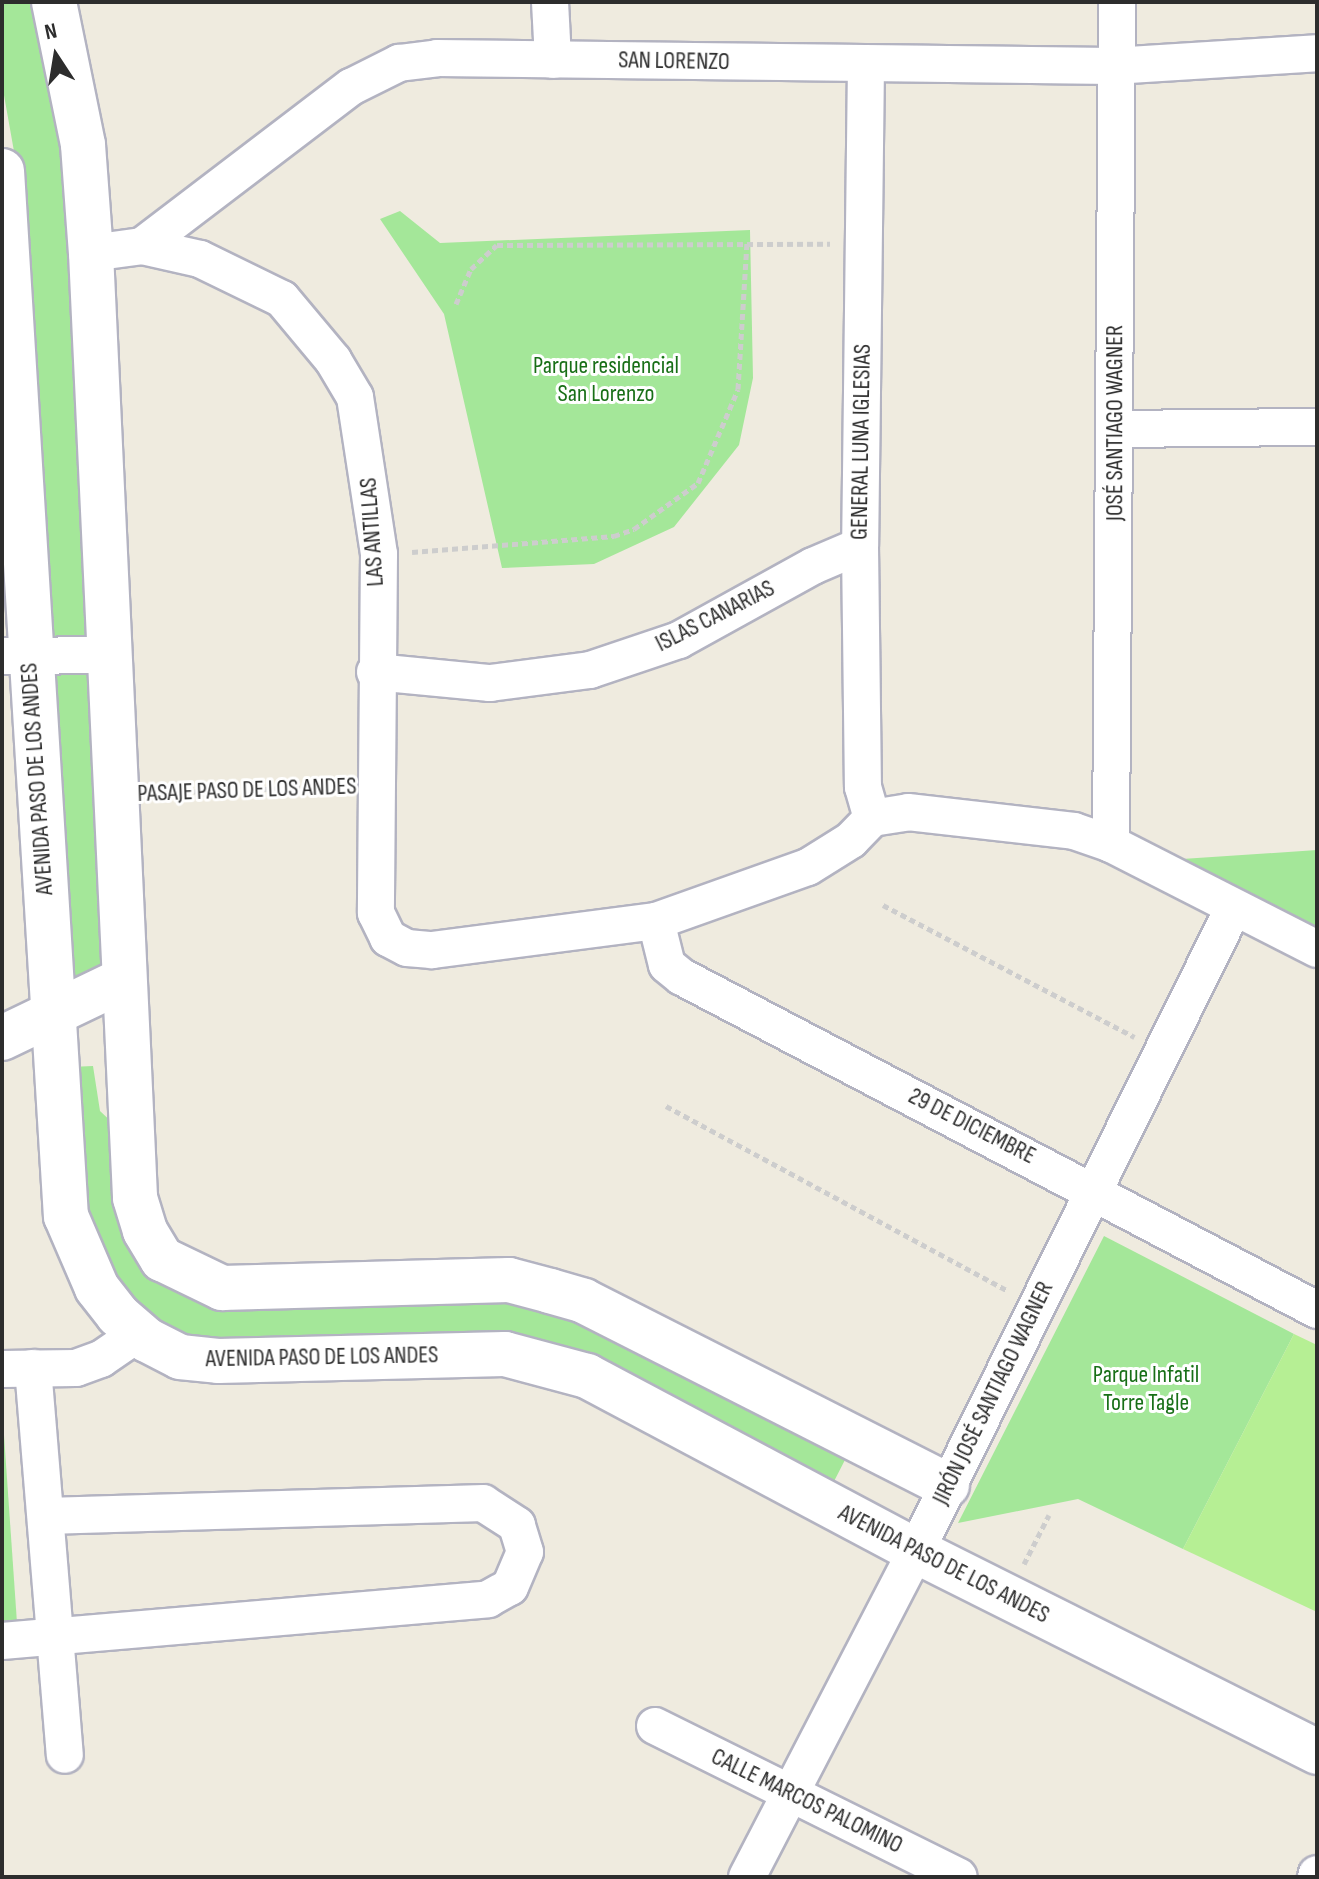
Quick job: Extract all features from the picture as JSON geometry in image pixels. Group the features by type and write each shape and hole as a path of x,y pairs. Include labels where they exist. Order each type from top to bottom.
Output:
{"street":[{"path":"54,2 83,145 91,253 121,981 135,1198 145,1231 162,1259 188,1276 222,1288 509,1280 584,1301 947,1485"},
{"path":"550,2 553,60"},
{"name":"JOSÉ SANTIAGO WAGNER","path":"1111,844 1116,429 1113,66 1117,2"},
{"name":"SAN LORENZO","path":"91,253 142,246 373,73 437,58 1113,66 1317,53"},
{"name":"GENERAL LUNA IGLESIAS","path":"866,64 860,546 863,787 872,818"},
{"name":"AVENIDA PASO DE LOS ANDES","path":"2,171 16,656 52,1013 66,1216 97,1288 139,1333 180,1357 218,1361 505,1354 541,1360 587,1376 916,1551 1317,1752"},
{"name":"LAS ANTILLAS","path":"142,246 200,259 249,279 282,299 306,325 355,397 379,554 375,672 381,785 376,913 388,938 407,948 432,950 656,921"},
{"path":"1116,429 1317,427"},
{"name":"ISLAS CANARIAS","path":"375,672 490,683 590,670 679,640 813,566 860,546"},
{"path":"16,656 108,655"},
{"path":"656,921 808,867 851,840 872,818 908,812 1074,831 1111,844 1317,949"},
{"name":"JIRÓN JOSÉ SANTIAGO WAGNER","path":"747,1877 916,1551 1092,1189 1234,907"},
{"name":"29 DE DICIEMBRE","path":"656,921 667,965 682,977 1092,1189 1317,1310"},
{"path":"2,1038 121,981"},
{"path":"65,1755 47,1516 17,1369 76,1368 101,1359 139,1333"},
{"path":"2,1641 55,1634 488,1599 510,1587 525,1552 517,1525 497,1507 483,1503 47,1516"},
{"name":"CALLE MARCOS PALOMINO","path":"655,1726 959,1877"}],"path":[{"path":"379,554 521,548 614,536 634,529 698,483 738,389 747,243"},
{"path":"456,304 471,269 497,245 864,244"},
{"name":"PASAJE PASO DE LOS ANDES","path":"114,794 381,785"},
{"path":"883,905 1162,1051"},
{"path":"666,1106 1036,1305"},
{"path":"1008,1597 1049,1515"}],"green space":[{"path":"2,2 43,2 70,143 91,629 77,645 43,642 15,157 2,84"},
{"name":"Parque residencial San Lorenzo","path":"400,211 440,243 750,230 753,378 739,445 674,527 594,564 502,568 444,314 380,219"},
{"path":"59,673 93,675 110,966 73,986 52,684"},
{"path":"1317,850 1317,934 1182,859"},
{"path":"93,1066 100,1111 117,1127 159,1271 482,1295 553,1309 847,1456 828,1493 592,1367 215,1346 185,1338 132,1305 80,1212 70,1067"},
{"name":"Parque Infatil Torre Tagle","path":"1104,1236 1294,1334 1183,1549 1078,1499 958,1523"},
{"path":"1294,1334 1317,1345 1317,1612 1183,1549"},
{"path":"2,1406 17,1623 2,1624"}]}
